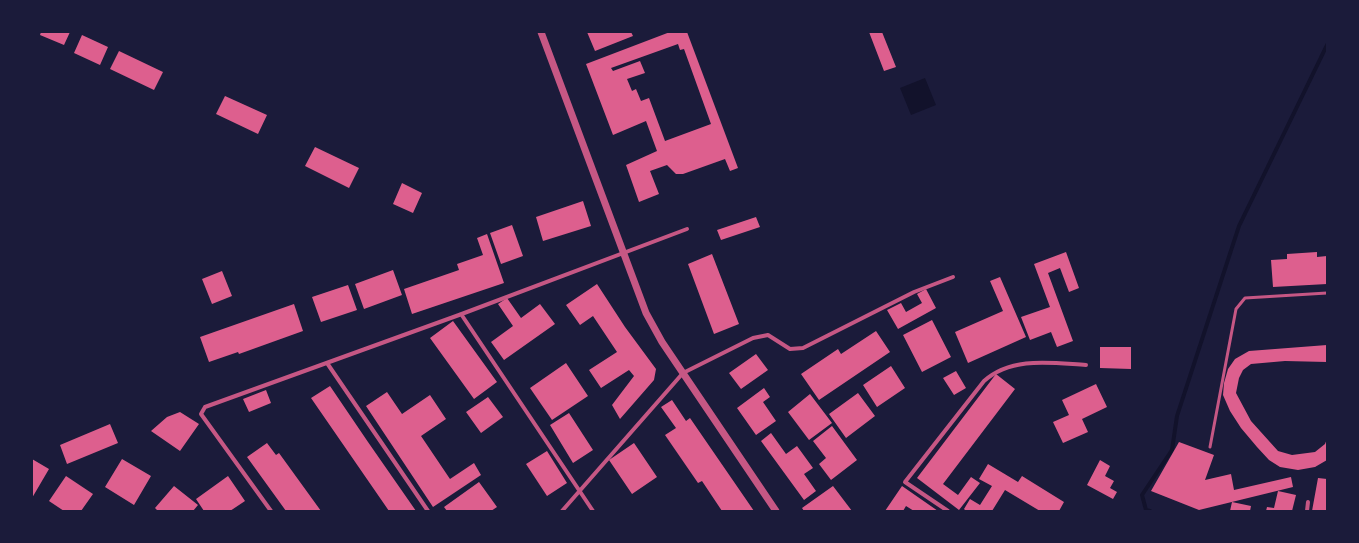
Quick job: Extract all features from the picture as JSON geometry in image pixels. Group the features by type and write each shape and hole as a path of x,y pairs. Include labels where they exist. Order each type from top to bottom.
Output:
{"street":[{"path":"541,32 646,312 662,342 776,511"},
{"path":"271,511 201,414 205,407 461,314 687,229"},
{"path":"562,511 683,372 752,338 768,335 790,349 803,348 914,292 953,277"},
{"path":"461,314 593,511"},
{"path":"948,511 905,482 984,381 994,373 1018,364 1032,362 1086,364"},
{"path":"327,363 428,511"},
{"path":"1307,511 1308,502"}],"lane":[{"path":"1210,447 1236,309 1245,298 1327,293"}],"shaded area":[{"path":"925,78 936,105 911,115 900,88"}],"building":[{"path":"41,32 70,32 64,45 40,35"},
{"path":"587,32 631,32 633,36 595,51"},
{"path":"670,32 687,32 738,168 730,171 725,159 683,174 676,174 667,165 650,171 659,194 639,202 626,165 657,151 646,121 613,135 586,64","holes":["678,44 680,50 684,49 711,124 665,141 649,98 641,101 636,89 632,91 627,79 645,73 640,61 613,71 611,68"]},
{"path":"869,32 882,32 896,67 884,71"},
{"path":"82,35 108,47 100,65 74,53"},
{"path":"119,51 163,72 154,90 110,69"},
{"path":"225,96 267,115 258,134 216,114"},
{"path":"315,147 359,168 349,188 305,166"},
{"path":"402,183 422,193 413,213 393,204"},
{"path":"583,201 591,226 543,241 536,217"},
{"path":"756,217 760,227 721,240 717,230"},
{"path":"512,225 523,256 501,264 490,233"},
{"path":"487,234 504,283 412,314 404,289 459,270 457,264 483,255 477,238"},
{"path":"1066,252 1079,288 1069,292 1060,268 1048,273 1073,341 1057,347 1051,332 1030,340 1021,317 1050,307 1034,264"},
{"path":"1317,252 1317,257 1327,256 1327,284 1273,287 1271,260 1287,259 1287,254"},
{"path":"712,254 739,324 714,334 688,264"},
{"path":"393,270 402,295 364,309 355,284"},
{"path":"222,271 232,296 212,304 202,279"},
{"path":"1000,277 1026,337 968,363 955,332 1003,311 990,281"},
{"path":"597,284 625,327 656,369 654,380 620,419 612,405 634,376 629,370 601,388 589,370 617,352 593,316 580,325 566,305"},
{"path":"348,285 357,310 321,322 312,297"},
{"path":"926,289 936,308 898,329 887,310 901,303 906,312 922,303 917,294"},
{"path":"507,298 521,318 540,304 555,324 504,360 491,342 513,326 498,304"},
{"path":"294,304 303,331 239,354 238,352 209,362 200,337"},
{"path":"932,320 951,357 922,372 903,335"},
{"path":"453,321 497,382 474,399 430,338"},
{"path":"876,331 890,352 819,400 801,374 838,349 841,354"},
{"path":"1327,345 1327,362 1285,361 1251,364 1243,370 1239,378 1236,393 1251,421 1278,451 1292,455 1315,452 1325,444 1327,439 1327,460 1315,467 1298,470 1280,467 1269,460 1257,447 1241,428 1230,411 1223,395 1224,383 1228,369 1235,359 1249,351"},
{"path":"1100,347 1131,347 1131,369 1100,368"},
{"path":"756,354 768,370 741,389 729,373"},
{"path":"566,363 588,396 552,420 530,388"},
{"path":"891,366 905,388 877,407 863,385"},
{"path":"956,371 966,388 954,395 943,378"},
{"path":"996,374 1015,389 943,484 958,495 971,477 980,483 959,510 917,478"},
{"path":"1096,384 1107,407 1082,419 1088,432 1063,443 1053,422 1069,415 1062,400"},
{"path":"330,386 416,511 389,511 311,398"},
{"path":"764,388 770,397 763,402 776,421 756,435 737,408"},
{"path":"266,390 271,403 249,412 243,399"},
{"path":"387,392 402,414 430,395 446,419 421,436 450,479 474,463 481,475 433,507 366,406"},
{"path":"858,393 875,416 846,438 829,414"},
{"path":"810,394 832,423 809,440 788,412"},
{"path":"488,397 503,417 481,433 466,412"},
{"path":"672,400 686,421 690,418 754,511 722,511 702,481 698,483 665,435 676,428 661,407"},
{"path":"180,412 199,424 180,451 151,431 167,417"},
{"path":"569,413 593,450 573,463 550,425"},
{"path":"110,424 118,443 67,464 60,445"},
{"path":"832,426 857,460 831,480 819,464 826,458 813,441"},
{"path":"771,433 786,454 797,446 813,468 804,474 816,491 804,500 761,441"},
{"path":"1179,442 1214,455 1205,480 1231,474 1234,490 1291,477 1293,487 1199,510 1151,491"},
{"path":"267,443 276,455 279,453 321,511 286,511 247,457"},
{"path":"634,443 657,477 632,494 609,460"},
{"path":"547,451 567,483 547,496 526,464"},
{"path":"32,459 49,469 32,498"},
{"path":"122,459 151,476 134,505 105,487"},
{"path":"1100,460 1110,466 1105,476 1114,481 1110,488 1117,492 1113,499 1087,485"},
{"path":"988,464 1018,482 1022,476 1064,502 1059,511 1040,511 1005,490 992,511 966,511 964,509 970,499 980,505 992,486 979,479"},
{"path":"66,476 93,494 81,511 64,511 49,501"},
{"path":"228,476 245,501 230,511 204,511 196,499"},
{"path":"1318,478 1327,479 1327,511 1312,511"},
{"path":"479,482 497,507 491,511 447,511 444,507"},
{"path":"174,486 198,505 193,511 158,511 155,508"},
{"path":"833,486 852,511 804,511 802,508"},
{"path":"902,486 938,511 914,511 906,506 903,511 885,511"},
{"path":"1278,491 1296,495 1292,511 1266,511 1267,507 1274,508"},
{"path":"1232,502 1251,506 1250,511 1230,511"}],"waterway":[{"path":"1150,511 1146,510 1142,495 1172,450 1177,416 1239,226 1327,45"}]}
